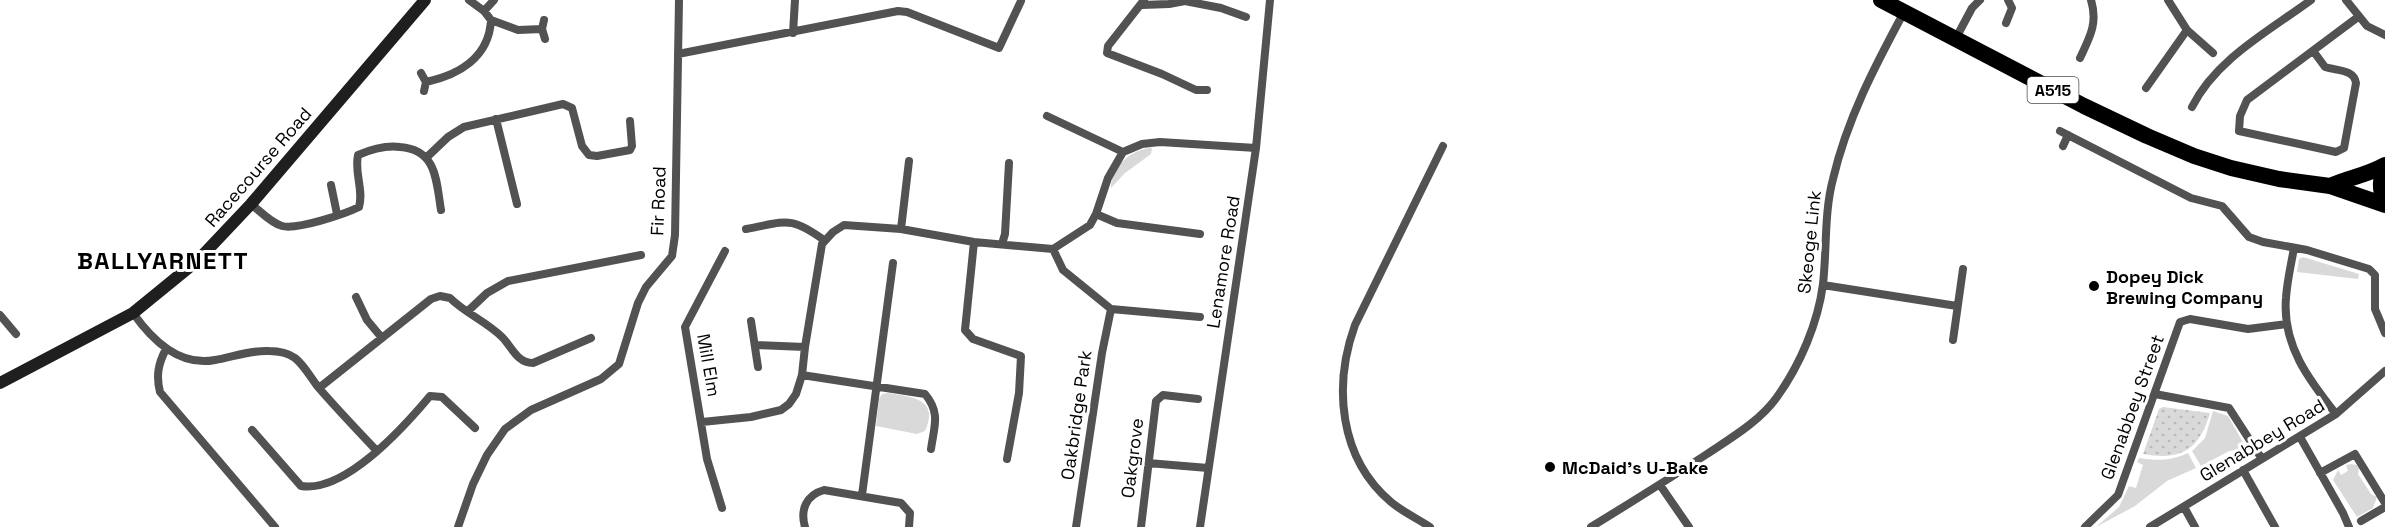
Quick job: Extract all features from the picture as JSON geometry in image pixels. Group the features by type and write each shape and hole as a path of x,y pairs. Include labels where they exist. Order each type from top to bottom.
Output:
{"highway":[{"name":"A515","path":"1881,0 2084,106 2194,156 2231,168 2279,179 2330,186 2385,203"},
{"name":"A515","path":"2330,186 2346,179 2366,176 2385,166"},
{"name":"A515","path":"2385,166 2380,187 2385,203"}],"street":[{"name":"Racecourse Road","path":"0,383 133,313 198,260 251,204 425,0"},
{"path":"470,0 484,10 491,20 518,30 542,29"},
{"path":"484,10 494,0"},
{"name":"Fir Road","path":"458,527 487,455 505,429 531,411 601,379 619,364 638,303 646,287 672,256 675,235 679,0"},
{"path":"793,33 795,0"},
{"name":"Lenamore Road","path":"1200,527 1257,148 1270,0"},
{"path":"1956,38 1972,8 1980,0"},
{"path":"2006,23 2012,8 2008,0"},
{"path":"2080,58 2091,36 2095,14 2091,0"},
{"path":"2168,0 2187,30 2213,53"},
{"path":"2192,107 2200,92 2230,59 2311,0"},
{"path":"2346,0 2367,26 2385,35"},
{"path":"678,54 898,11 907,12 999,48 1021,1"},
{"path":"1207,90 1196,90 1107,53 1108,46 1143,2 1169,4 1185,1 1221,8 1246,17"},
{"name":"Skeoge Link","path":"1591,527 1660,485 1742,430 1776,399 1796,366 1810,334 1823,285 1832,181 1860,96 1905,12"},
{"path":"2314,52 2325,67 2355,76 2356,83 2344,148 2336,152 2239,131 2240,116 2247,100 2358,17"},
{"path":"421,73 425,86 462,70 482,49 491,20"},
{"path":"544,20 542,29 545,39"},
{"path":"2146,88 2187,30"},
{"path":"427,157 457,130 563,104 569,105 575,118 582,146 589,155 597,156 630,150 632,146 630,121"},
{"path":"1047,116 1123,152"},
{"path":"496,120 517,204"},
{"path":"2063,146 2064,133 2191,198 2222,206 2249,237 2335,258 2369,269 2373,272 2376,281 2375,309 2385,333"},
{"path":"746,229 792,221 803,225 824,240 844,225 902,229 974,242 1053,249 1090,225 1108,178 1123,152 1142,144 1160,142 1257,148"},
{"path":"251,204 282,226 295,227 359,207 361,200 355,167 358,155 389,146 418,150 427,157 434,173 441,210"},
{"path":"1430,527 1392,503 1367,477 1349,442 1342,376 1346,349 1355,325 1443,146"},
{"path":"902,229 909,161"},
{"path":"1002,244 1005,234 1009,163"},
{"path":"332,185 337,214"},
{"path":"1096,214 1117,223 1200,234"},
{"name":"Mill Elm","path":"702,422 751,417 781,410 796,394 802,375 815,279 824,240"},
{"path":"974,242 965,330 973,339 1021,356 1019,393 1007,459"},
{"path":"2294,248 2287,285 2287,324 2300,365 2336,414"},
{"path":"1053,249 1063,270 1111,309 1200,317"},
{"name":"Mill Elm","path":"722,508 709,469 685,327 725,251"},
{"path":"468,311 487,293 508,281 641,255"},
{"path":"862,495 893,262"},
{"path":"1953,340 1963,270"},
{"path":"1823,285 1958,306"},
{"path":"319,388 431,299 440,296 450,298 502,336 521,361 526,363 533,363 591,338"},
{"path":"356,297 367,320 382,338"},
{"name":"Oakbridge Park","path":"1076,527 1102,353 1111,309"},
{"path":"133,313 166,349 189,359 214,361 233,355 263,351 280,351 295,358 319,388 377,451"},
{"path":"0,315 16,334"},
{"name":"Glenabbey Street","path":"2085,527 2118,495 2178,326 2184,319 2248,329 2287,324"},
{"path":"751,321 758,367"},
{"path":"756,345 805,346"},
{"path":"166,349 158,369 157,379 160,392 275,527"},
{"name":"Glenabbey Road","path":"2150,527 2300,438 2336,414 2385,371"},
{"path":"802,375 925,394 934,405 936,420 931,449"},
{"path":"2155,394 2229,408 2262,459"},
{"name":"Oakgrove","path":"1141,527 1156,401 1164,395 1198,399"},
{"path":"252,430 301,486 311,488 353,470 402,429 430,396 442,397 475,428"},
{"path":"2300,438 2349,527"},
{"path":"2320,473 2355,454 2385,505 2361,521"},
{"path":"1148,463 1208,468"},
{"path":"2243,470 2275,527"},
{"path":"1660,485 1689,527"},
{"path":"805,527 806,501 815,492 824,490 901,502 910,513 909,527"},
{"path":"2184,507 2195,527"}],"shaded area":[{"path":"1152,148 1151,154 1125,173 1111,188 1115,173 1124,160 1144,149"},
{"path":"2303,257 2359,274 2358,279 2297,272 2299,259"},
{"path":"882,394 914,398 926,406 929,420 925,431 917,434 876,426 879,399"},
{"path":"2163,407 2210,413 2200,436 2187,450 2168,456 2143,454 2159,409"},
{"path":"2213,411 2228,416 2247,449 2229,451 2201,466 2192,451 2205,438"},
{"path":"2188,453 2196,468 2167,481 2135,506 2096,527 2119,507 2129,486 2136,488 2143,465 2137,462 2139,458 2164,460"},
{"path":"2346,465 2357,465 2358,474 2371,494 2377,497 2373,508 2357,517 2333,480 2338,470 2341,475 2348,471"}],"place":[{"name":"Dopey Dick Brewing Company","path":"2094,286"},
{"name":"McDaid's U-Bake","path":"1550,467"}],"district":[{"name":"BALLYARNETT","path":"163,260"}]}
